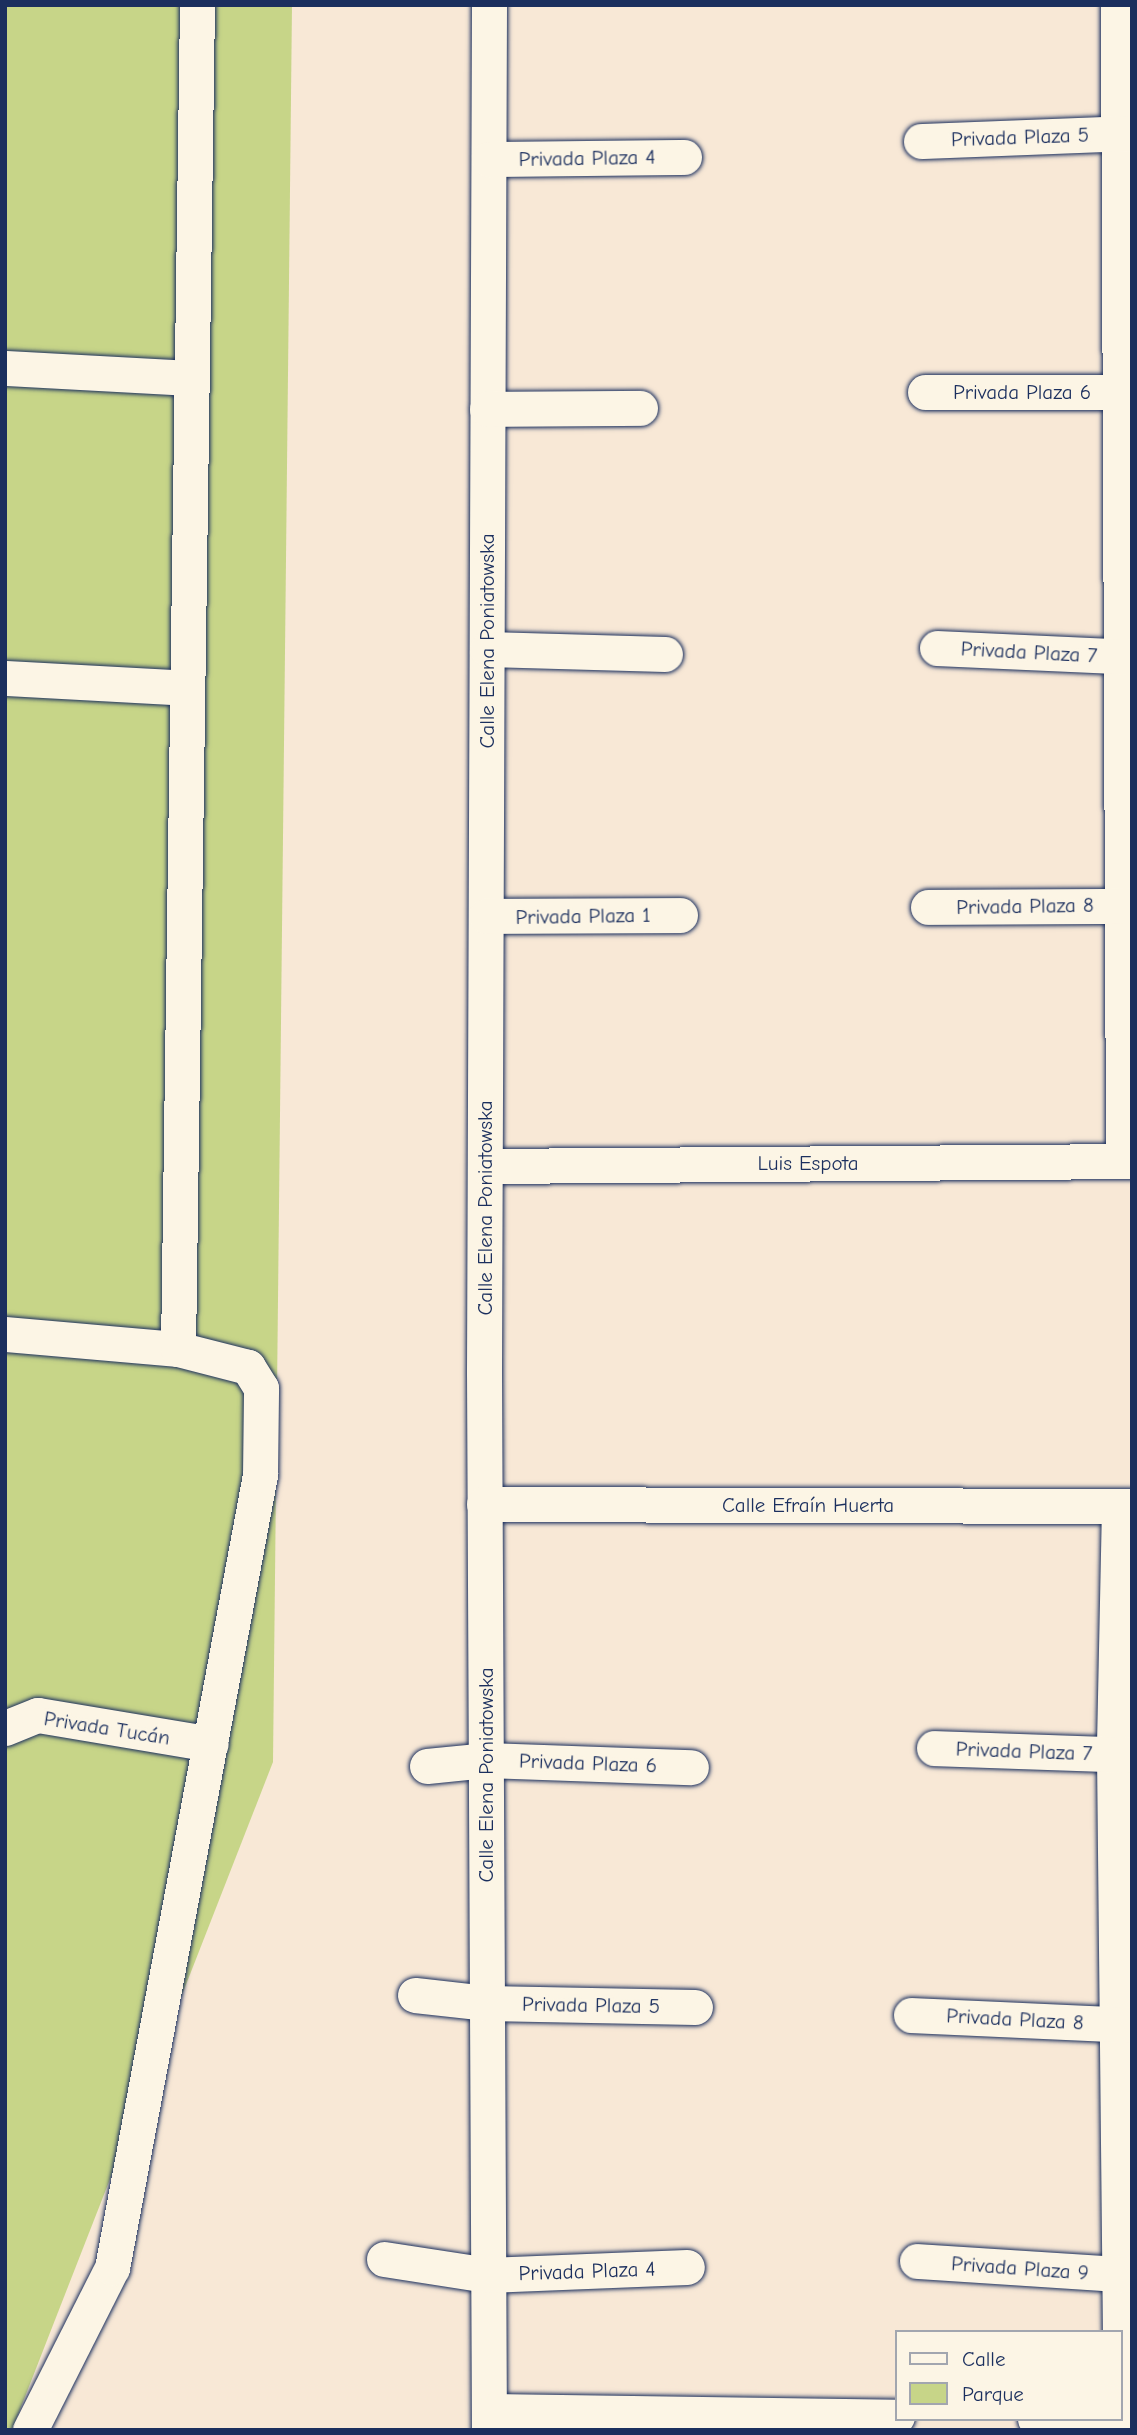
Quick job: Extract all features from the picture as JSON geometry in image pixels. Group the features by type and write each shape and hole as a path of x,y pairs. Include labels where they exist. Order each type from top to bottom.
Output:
{"street":[{"path":"178,1349 197,5"},
{"name":"Calle Elena Poniatowska","path":"489,5 485,1166 489,2420"},
{"path":"1118,5 1125,133 1127,1161"},
{"name":"Privada Plaza 5","path":"921,141 1125,133"},
{"name":"Privada Plaza 4","path":"489,159 684,157"},
{"path":"5,368 192,378"},
{"name":"Privada Plaza 6","path":"925,392 1126,392"},
{"path":"487,410 640,408"},
{"name":"Privada Plaza 7","path":"937,648 1126,657"},
{"path":"487,649 665,654"},
{"path":"5,678 187,688"},
{"name":"Privada Plaza 8","path":"928,907 1127,906"},
{"name":"Privada Plaza 1","path":"486,916 680,915"},
{"name":"Luis Espota","path":"485,1166 1127,1161"},
{"path":"5,1334 178,1349 248,1367 261,1388 260,1475 113,2268 30,2430"},
{"name":"Calle Efraín Huerta","path":"485,1504 1125,1506"},
{"path":"1123,2395 1127,2275 1123,1754 1125,1506"},
{"name":"Privada Tucán","path":"5,1728 38,1715 211,1744"},
{"name":"Privada Plaza 7","path":"934,1748 1123,1754"},
{"path":"426,1766 486,1760"},
{"name":"Privada Plaza 6","path":"486,1760 691,1766"},
{"path":"415,1995 486,2003"},
{"name":"Privada Plaza 5","path":"486,2003 695,2007"},
{"name":"Privada Plaza 8","path":"911,2015 1125,2024"},
{"path":"384,2259 487,2275"},
{"name":"Privada Plaza 9","path":"917,2261 1127,2275"},
{"name":"Privada Plaza 4","path":"487,2275 687,2267"},
{"path":"489,2420 895,2417"},
{"path":"1063,2421 1122,2425"}],"green space":[{"path":"5,5 292,5 273,1762 12,2430 5,2430"}]}
